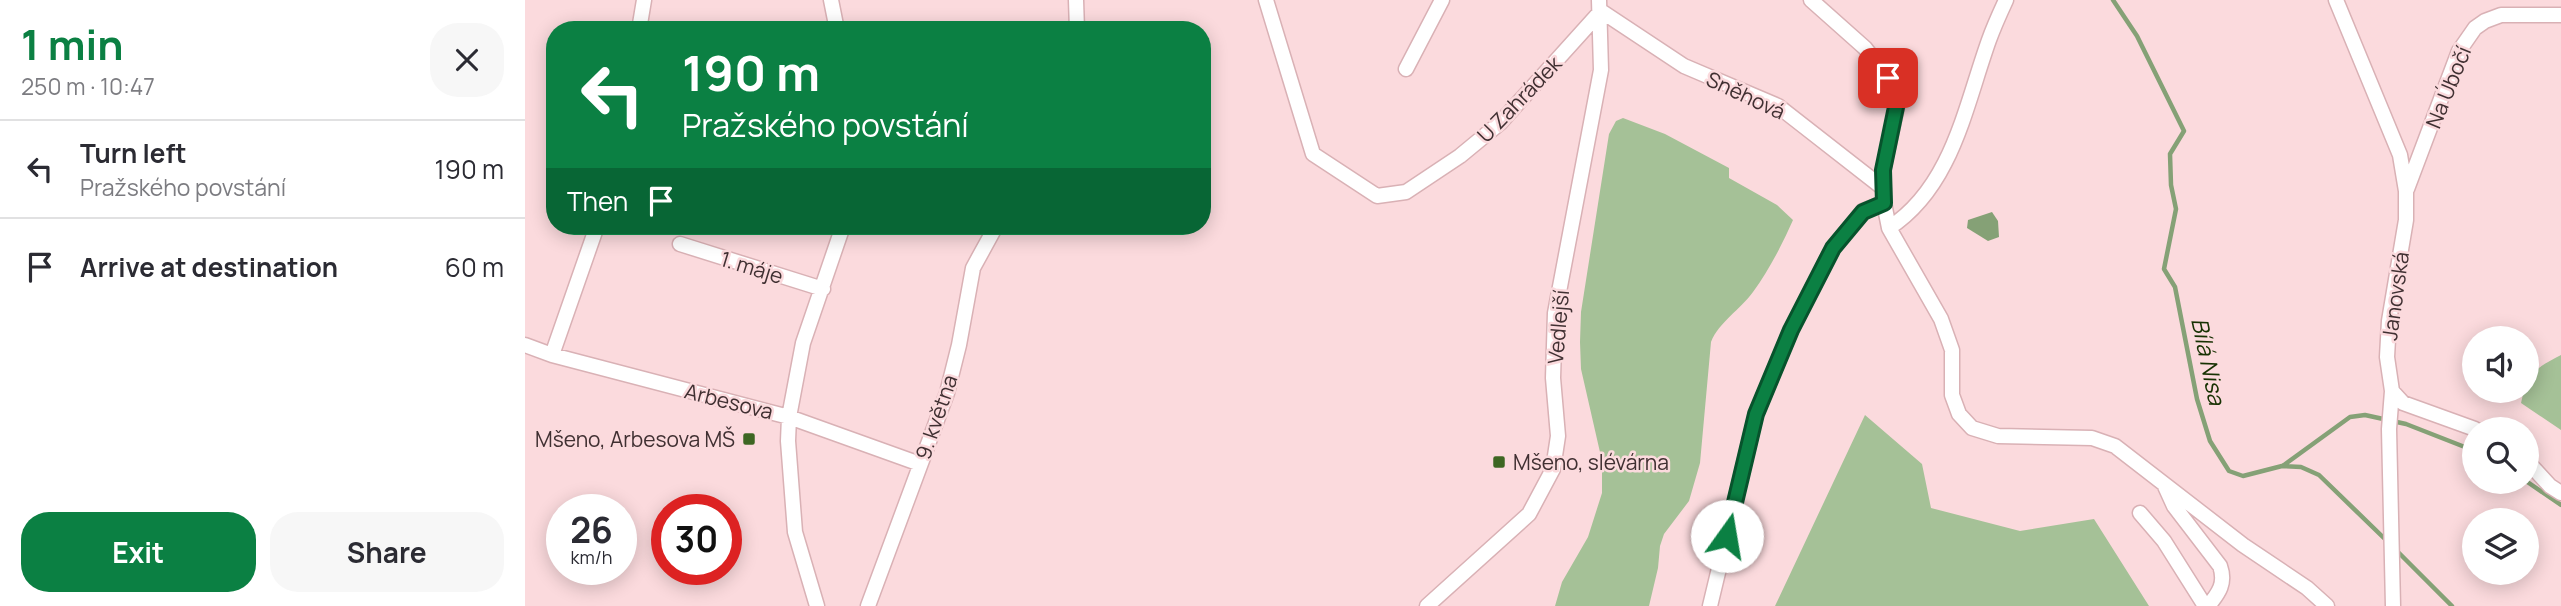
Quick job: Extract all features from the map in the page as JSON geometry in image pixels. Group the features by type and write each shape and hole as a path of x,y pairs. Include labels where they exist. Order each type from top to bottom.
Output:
{"street":[{"path":"640,21 644,0"},
{"path":"831,0 835,21"},
{"path":"1076,0 1077,21"},
{"name":"U Zahrádek","path":"1266,0 1313,154 1377,196 1406,192 1460,156 1500,123 1600,6"},
{"path":"1406,69 1442,0"},
{"path":"1811,0 1865,48 1888,78 1896,107 1883,170 1883,196 1889,228 1941,319 1952,350 1952,395 1959,414 1972,428 1999,436 2092,438 2115,446 2243,545 2307,588 2327,606"},
{"path":"1889,228 1903,219 1926,195 1941,171 1960,127 1990,38 2006,0"},
{"name":"Janovská","path":"2336,0 2400,155 2406,191 2406,220 2387,357 2391,397 2389,429 2393,606"},
{"name":"Sněhová","path":"1600,6 1684,66 1778,106 1883,196"},
{"name":"Vedlejší","path":"1427,606 1529,514 1553,469 1558,436 1553,378 1555,313 1601,70 1600,6"},
{"name":"Na Úbočí","path":"2406,191 2459,51 2475,28 2485,20 2501,15 2561,15"},
{"path":"1710,606 1756,414 1791,330 1833,248 1863,212 1883,196"},
{"path":"552,355 594,235"},
{"path":"840,235 803,343 789,417 920,464"},
{"name":"9. května","path":"868,606 947,393 973,268 991,235"},
{"name":"1. máje","path":"680,244 823,289"},
{"name":"Arbesova","path":"525,345 552,355 789,417 788,442 795,533 817,606"},
{"path":"2391,397 2462,424"},
{"path":"2539,474 2561,493"},
{"path":"2140,513 2164,541 2207,606 2219,593 2224,577 2220,566 2173,506 2163,482"}],"shaded area":[{"path":"1623,118 1665,134 1729,168 1729,178 1777,205 1793,220 1759,284 1719,328 1711,342 1700,463 1689,501 1664,534 1649,606 1555,606 1562,582 1588,537 1602,493 1602,461 1581,369 1581,312 1609,134 1616,121"},
{"path":"1992,212 1998,221 1999,237 1988,241 1967,228 1968,220"},
{"path":"2561,355 2561,430 2521,403 2539,403 2539,369"},
{"path":"1865,415 1922,464 1931,508 2020,531 2094,519 2149,606 1775,606"}],"waterway":[{"name":"Bílá Nisa","path":"2113,0 2137,36 2184,131 2170,154 2171,185 2176,209 2164,269 2175,287 2197,399 2210,441 2229,471 2243,476 2282,466 2301,467 2319,475 2387,541"},
{"path":"2284,465 2350,417 2365,415 2406,424 2462,446"},
{"path":"2539,490 2561,505"},
{"name":"Bílá Nisa","path":"2395,549 2452,606"}],"place":[{"name":"Mšeno, Arbesova MŠ","path":"749,439"},
{"name":"Mšeno, slévárna","path":"1499,462"}],"route":[{"path":"1727,536 1756,414 1791,330 1833,248 1863,212 1884,203 1883,170 1896,107 1888,78"}]}
